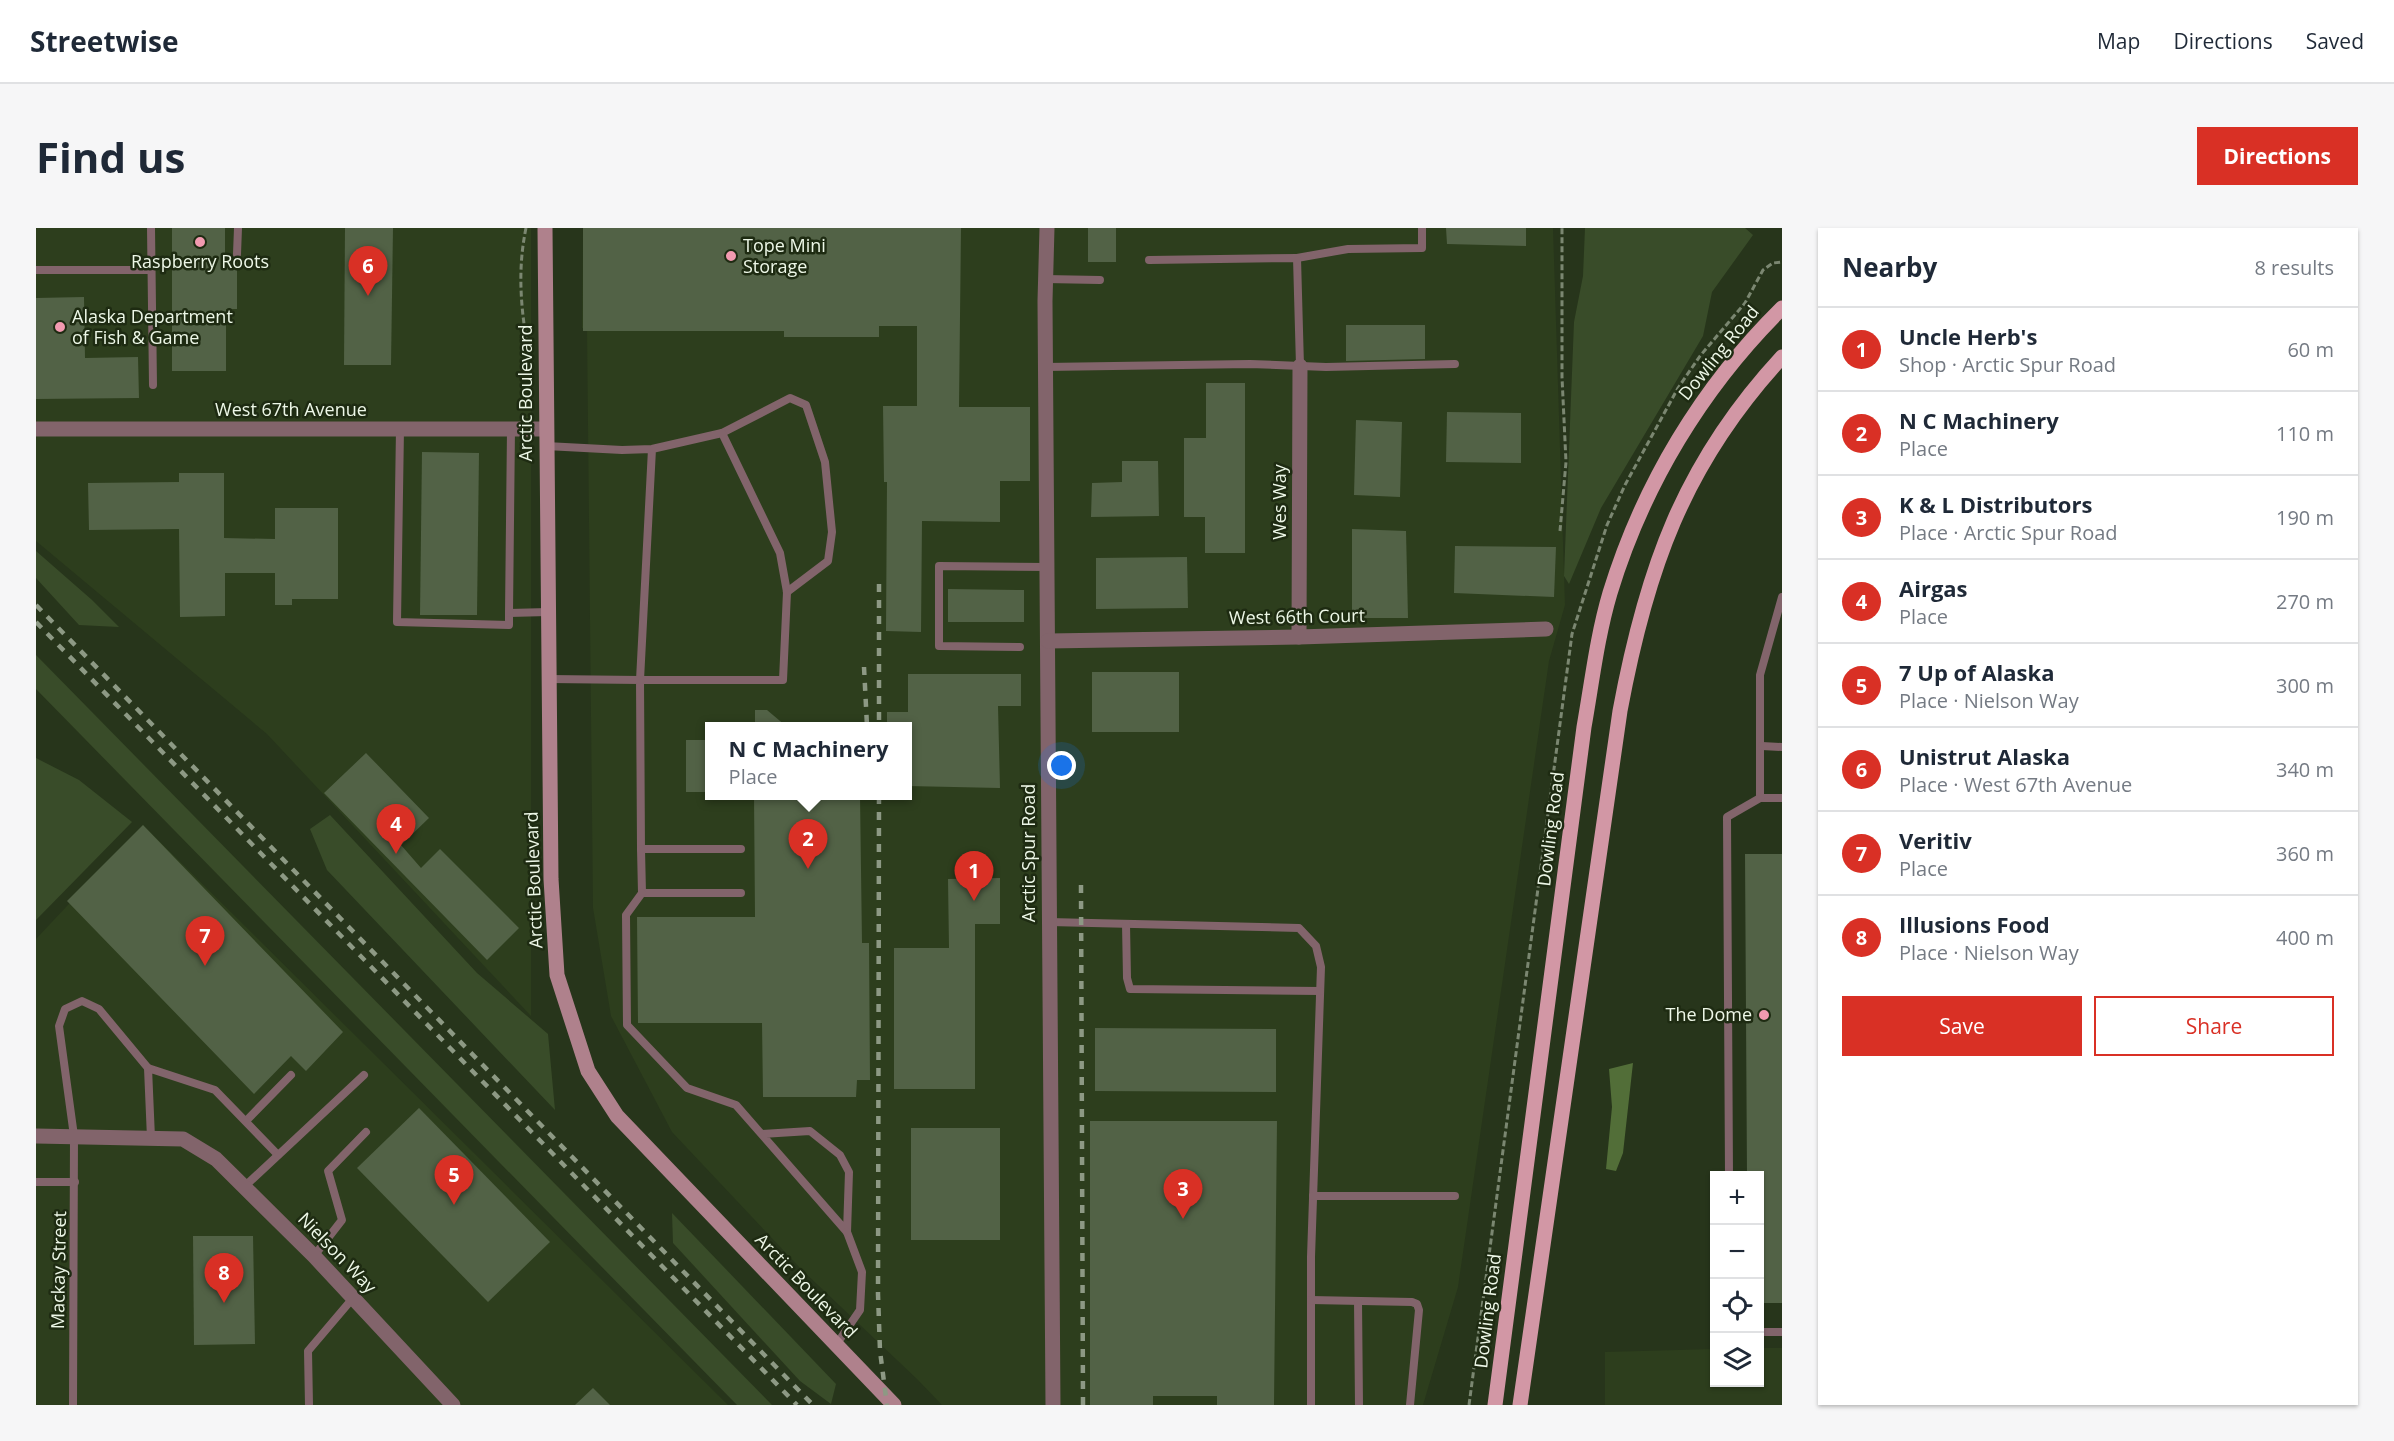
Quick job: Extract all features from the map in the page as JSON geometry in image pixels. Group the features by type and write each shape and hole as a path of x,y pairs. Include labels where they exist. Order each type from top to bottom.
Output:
{"main road":[{"name":"Arctic Boulevard","path":"545,228 551,879 557,975 588,1071 616,1116 894,1405"},
{"name":"Dowling Road","path":"1496,1405 1584,727 1596,654 1610,594 1651,489 1690,419 1718,380 1782,308"},
{"path":"1520,1405 1620,711 1631,651 1647,592 1692,480 1723,430 1782,357"}],"street":[{"name":"Arctic Spur Road","path":"1047,228 1045,367 1053,1405"},
{"name":"Wes Way","path":"1299,637 1300,366"},
{"name":"West 67th Avenue","path":"36,429 546,429"},
{"name":"West 66th Court","path":"1048,641 1299,637 1546,629"},
{"path":"36,1136 151,1138"},
{"name":"Nielson Way","path":"151,1138 183,1139 216,1159 314,1256 453,1405"}],"lane":[{"path":"151,228 153,385"},
{"path":"237,254 238,228"},
{"path":"1149,260 1297,258 1348,249 1422,248 1422,228"},
{"path":"1297,258 1300,366"},
{"path":"36,270 151,270"},
{"path":"1045,279 1100,280"},
{"path":"1045,367 1455,364"},
{"path":"546,446 622,450 652,448 722,433 790,398 806,405 825,462 832,532 828,561 787,592"},
{"path":"400,429 398,622 509,625 511,429"},
{"path":"549,679 783,680 787,592 780,554 722,433"},
{"path":"652,448 640,681 642,893 626,915 627,1025 687,1088 736,1105 848,1232"},
{"path":"1020,647 939,646 939,566 1047,567"},
{"path":"1760,798 1762,746 1760,675 1782,597"},
{"path":"509,613 548,612"},
{"path":"1762,746 1782,747"},
{"path":"1729,1171 1726,817 1760,798 1782,798"},
{"path":"641,849 741,849"},
{"path":"642,893 741,893"},
{"path":"1049,922 1299,928 1316,946 1321,967 1313,1196 1311,1405"},
{"path":"1126,924 1127,978 1130,989 1320,991"},
{"name":"Mackay Street","path":"73,1405 75,1182 74,1136 59,1026 65,1009 82,1001 99,1009 148,1068"},
{"path":"151,1138 148,1068 215,1090 278,1155"},
{"path":"246,1121 291,1075"},
{"path":"244,1187 364,1075"},
{"path":"762,1134 810,1131 840,1155 849,1172 848,1232 862,1272 860,1310 836,1345"},
{"path":"314,1256 342,1220 328,1172 366,1132"},
{"path":"36,1182 75,1182"},
{"path":"1313,1196 1455,1196"},
{"path":"309,1405 309,1351 353,1298"},
{"path":"1311,1300 1412,1302 1416,1304 1419,1310 1410,1405"},
{"path":"1358,1301 1359,1405"},
{"path":"1764,1332 1782,1332"}],"path":[{"path":"526,228 521,254 521,314 531,364"},
{"path":"1560,531 1566,462 1562,366 1562,228"}],"shaded area":[{"path":"36,228 531,228 531,1016 267,734 36,541"},
{"path":"583,228 1553,228 1565,605 1549,661 1458,1287 1423,1405 942,1405 800,1268 672,1132 611,1016 593,908 587,329 582,328"},
{"path":"1585,228 1745,228 1753,235 1712,292 1703,336 1601,508 1569,584 1564,576 1574,322 1583,276"},
{"path":"36,551 119,627 79,625 36,578"},
{"path":"36,655 772,1405 737,1405 36,689"},
{"path":"36,758 79,780 132,822 36,920"},
{"path":"330,815 477,973 548,1034 555,1110 327,870 310,829"},
{"path":"143,825 728,1405 36,1405 36,939"},
{"path":"1633,1063 1623,1153 1616,1171 1606,1169 1612,1107 1609,1069"},
{"path":"672,1213 836,1384 831,1404 800,1381 673,1243"},
{"path":"1764,1348 1782,1348 1782,1405 1605,1405 1605,1352 1710,1349 1710,1387 1764,1387"}],"building":[{"path":"172,228 225,228 225,263 237,263 237,309 226,309 226,371 172,371"},
{"path":"345,228 393,228 391,365 344,365"},
{"path":"583,228 961,228 959,407 1030,407 1030,481 1000,481 1000,522 922,521 921,632 886,631 887,482 884,482 883,406 917,406 917,326 879,326 879,337 784,337 784,331 583,331"},
{"path":"1088,228 1116,228 1116,262 1088,262"},
{"path":"1446,228 1526,228 1526,246 1447,244"},
{"name":"Alaska Department of Fish & Game","path":"84,297 85,358 138,357 139,398 36,399 36,298"},
{"path":"1346,325 1425,325 1425,359 1346,361"},
{"path":"1206,383 1245,383 1245,553 1205,553 1205,517 1184,517 1184,438 1206,438"},
{"path":"1447,412 1521,413 1521,463 1446,462"},
{"path":"1356,420 1402,422 1400,497 1354,495"},
{"path":"422,452 479,453 477,615 420,615"},
{"path":"1122,461 1158,461 1159,516 1091,517 1092,483 1122,482"},
{"path":"179,473 224,473 224,538 275,539 275,508 338,508 338,599 292,599 292,605 275,605 275,573 225,573 225,616 180,617 179,529 89,530 88,483 179,482"},
{"path":"1352,529 1406,531 1408,618 1352,618"},
{"path":"1455,546 1556,547 1554,597 1454,593"},
{"path":"1187,557 1188,608 1096,609 1096,558"},
{"path":"948,589 1024,590 1024,622 948,622"},
{"path":"1092,672 1179,672 1179,732 1092,732"},
{"path":"908,674 1021,674 1021,706 998,706 1000,788 912,786 912,722 887,722 887,712 908,712"},
{"path":"755,710 767,710 781,722 755,722"},
{"path":"686,740 705,740 705,792 686,792"},
{"path":"366,753 429,818 401,845 421,868 440,849 519,928 487,960 324,793"},
{"path":"754,800 860,800 862,943 869,943 870,1080 857,1080 856,1097 763,1097 762,1023 638,1023 637,917 755,917"},
{"path":"143,825 343,1032 306,1071 291,1056 254,1094 67,901"},
{"name":"The Dome","path":"1745,854 1782,854 1782,1303 1764,1303 1764,1171 1747,1171"},
{"path":"1000,878 1000,924 975,924 975,1089 894,1089 894,948 949,948 948,879"},
{"path":"1095,1028 1276,1029 1276,1092 1095,1091"},
{"path":"419,1108 550,1242 488,1302 357,1168"},
{"path":"1090,1121 1277,1121 1274,1405 1217,1405 1217,1396 1153,1396 1153,1405 1090,1405"},
{"path":"911,1128 1000,1128 1000,1240 911,1240"},
{"path":"193,1236 253,1236 255,1344 194,1345"},
{"path":"593,1388 610,1405 575,1405"}],"railway":[{"path":"879,584 879,722"},
{"path":"36,605 813,1405"},
{"path":"36,622 797,1405"},
{"path":"864,667 867,722"},
{"path":"879,800 878,1294 880,1351 887,1405"},
{"path":"1081,885 1083,1405"}],"place":[{"name":"Raspberry Roots","path":"200,242"},
{"name":"Tope Mini Storage","path":"731,256"},
{"name":"Unistrut Alaska","path":"368,296"},
{"name":"Alaska Department of Fish & Game","path":"60,327"},
{"name":"Airgas","path":"396,854"},
{"name":"N C Machinery","path":"808,869"},
{"name":"Uncle Herb's","path":"974,901"},
{"name":"Veritiv","path":"205,966"},
{"name":"The Dome","path":"1764,1015"},
{"name":"7 Up of Alaska","path":"454,1205"},
{"name":"K & L Distributors","path":"1183,1219"},
{"name":"Illusions Food","path":"224,1303"}]}
